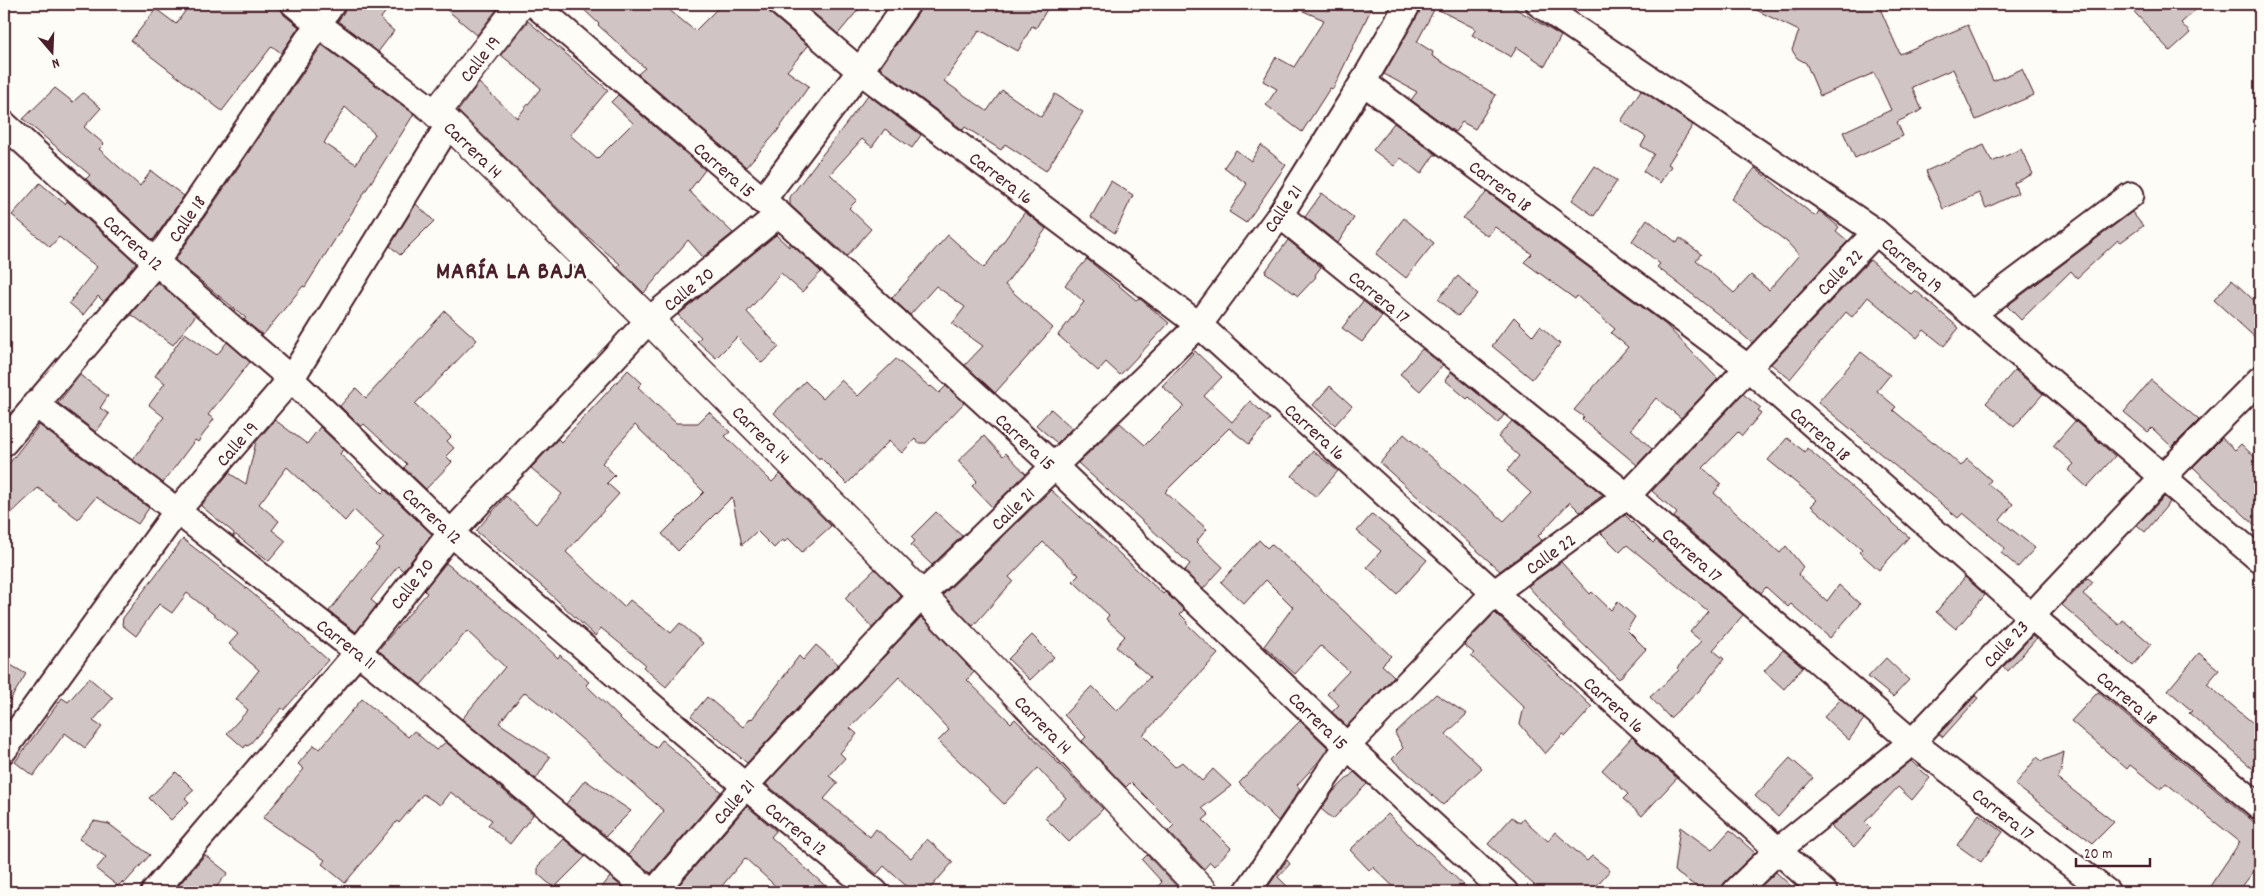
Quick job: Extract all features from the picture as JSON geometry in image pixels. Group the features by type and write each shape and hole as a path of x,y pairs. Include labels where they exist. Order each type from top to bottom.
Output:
{"street":[{"name":"Carrera 14","path":"294,4 442,118 649,320 922,595 1204,892"},
{"name":"Calle 18","path":"4,443 156,262 332,4"},
{"name":"Calle 19","path":"4,750 177,511 291,379 442,118 521,4"},
{"name":"Carrera 15","path":"534,4 770,207 1054,466 1347,746 1505,892"},
{"name":"Carrera 16","path":"781,4 860,71 1199,325 1824,892"},
{"name":"Calle 20","path":"154,892 358,652 451,533 649,320 770,207 907,4"},
{"name":"Calle 21","path":"653,892 745,786 922,595 1199,325 1280,215 1363,82 1408,4"},
{"name":"Carrera 19","path":"1539,4 1876,232 2260,560"},
{"name":"Carrera 18","path":"1363,82 1747,367 2031,616 2260,807"},
{"name":"Carrera 12","path":"4,124 156,262 291,379 451,533 745,786 875,892"},
{"path":"1972,314 2131,195"},
{"name":"Carrera 17","path":"1280,215 1626,496 1912,742 2107,892"},
{"name":"Calle 22","path":"1247,892 1347,746 1494,593 1626,496 1876,232"},
{"name":"Calle 23","path":"1736,892 1777,851 1912,742 2162,478 2260,379"},
{"name":"Carrera 11","path":"35,404 177,511 358,652 653,892"}],"building":[{"path":"190,4 279,4 284,15 299,27 281,53 272,46 222,111 131,41 156,9 176,24"},
{"path":"346,4 392,4 380,19 394,31 378,52 338,21 344,12"},
{"path":"440,4 501,4 477,35"},
{"path":"578,4 662,4 695,31 722,4 767,4 772,15 808,46 787,71 809,86 776,133 746,167 638,74 645,68"},
{"path":"803,4 863,4 838,34"},
{"path":"921,4 1050,4 1036,28 1032,26 1018,51 980,30 944,81 987,111 1002,90 1041,117 1055,94 1083,112 1046,171 1005,144 1001,150 965,127 963,130 880,68 919,12"},
{"path":"1287,4 1360,4 1371,9 1333,89 1330,88 1302,132 1266,105 1277,89 1263,81 1276,57 1294,67 1324,20"},
{"path":"1422,4 1508,4 1561,36 1545,66 1517,47 1511,57 1472,35 1476,29 1435,8 1417,42 1433,52 1432,56 1496,95 1475,129 1462,122 1455,132 1411,100 1417,92 1384,74 1420,11"},
{"path":"1744,4 1792,4 1794,11 1810,4 1878,4 1900,54 1968,25 1993,81 2022,69 2034,95 1976,120 1953,69 1912,87 1922,110 1897,122 1903,136 1855,158 1843,132 1891,110 1874,73 1820,96 1806,63 1797,58 1792,50 1799,31"},
{"path":"2127,4 2202,4 2181,23 2190,33 2170,51"},
{"path":"528,21 608,90 570,135 597,159 633,123 611,102 618,95 705,170 689,191 733,233 703,257 688,240 644,293 617,267 620,264 580,230 458,111 479,83 517,118 541,88 501,55"},
{"path":"322,45 414,114 305,287 303,286 263,335 244,320 246,318 175,260","holes":["345,107 375,134 356,164 324,143"]},
{"path":"55,88 73,102 83,93 101,108 84,127 104,144 99,149 140,186 151,171 184,196 153,240 86,179 90,175 23,119"},
{"path":"1641,90 1693,125 1668,164 1671,166 1660,183 1643,171 1654,154 1641,146 1646,137 1621,121"},
{"path":"868,95 921,135 912,148 885,129 872,147 862,139 830,174 857,200 849,208 871,229 847,256 790,205 790,197"},
{"path":"1394,123 1437,155 1434,155 1421,174 1401,158 1394,166 1373,150"},
{"path":"1261,145 1286,165 1246,223 1229,212 1247,184 1224,167 1236,150 1251,161"},
{"path":"1984,145 1992,162 2021,149 2033,174 2014,183 2018,193 1986,208 1979,193 1943,209 1926,171"},
{"path":"1595,166 1617,181 1594,216 1572,200"},
{"path":"1755,168 1811,213 1816,216 1819,211 1822,213 1839,227 1836,231 1848,241 1752,343 1657,267 1660,264 1632,241 1647,219 1677,243 1680,238 1701,254 1696,260 1734,293 1751,275 1769,290 1799,255 1787,242 1731,199"},
{"path":"1111,181 1133,195 1115,233 1091,217"},
{"path":"40,183 65,204 67,201 136,263 104,302 98,296 83,315 69,303 97,267 59,237 50,247 12,215"},
{"path":"1487,192 1666,325 1718,379 1681,418 1656,398 1631,429 1652,449 1637,465 1582,419 1584,417 1574,410 1628,347 1611,333 1615,329 1577,296 1575,299 1524,262 1532,254 1495,227 1487,236 1463,218"},
{"path":"1322,193 1354,218 1338,243 1305,217"},
{"path":"416,204 434,221 400,255 390,246"},
{"path":"1025,212 1046,229 1005,285 1053,328 995,393 965,365 983,346 952,324 965,307 936,286 910,315 892,298 948,235 984,268"},
{"path":"2132,212 2143,226 2121,242 2118,240 2077,278 2071,271 2021,320 2007,306"},
{"path":"1404,218 1434,243 1406,278 1376,254"},
{"path":"776,235 789,247 789,242 821,272 802,292 781,273 747,312 779,347 762,363 737,337 716,358 697,341 701,337 678,315"},
{"path":"1288,240 1321,267 1315,275 1316,277 1298,296 1265,272"},
{"path":"1087,259 1136,300 1139,298 1169,323 1120,375 1106,362 1098,371 1058,335 1084,302 1065,285"},
{"path":"1870,260 1911,294 1915,290 1959,328 1944,346 1924,330 1917,338 1868,297 1852,317 1846,312 1790,379 1771,364"},
{"path":"1458,276 1478,294 1458,316 1438,299"},
{"path":"2232,280 2260,306 2260,342 2214,300"},
{"path":"158,282 196,315 173,345 132,315 126,320"},
{"path":"1363,301 1382,316 1362,342 1342,328"},
{"path":"445,311 477,340 415,404 451,437 447,441 454,448 446,456 452,462 426,489 404,468 407,464 364,424 361,427 340,406 356,388 366,398"},
{"path":"1514,317 1533,336 1540,326 1560,344 1532,379 1492,346"},
{"path":"185,333 217,355 227,342 250,362 208,415 214,419 198,442 195,440 163,483 133,460 164,417 149,405 165,383 155,376"},
{"path":"1422,349 1443,365 1420,391 1400,374"},
{"path":"1195,351 1222,377 1204,396 1232,422 1250,401 1270,419 1249,444 1229,428 1165,492 1207,529 1196,542 1223,567 1203,589 1184,571 1190,564 1078,463 1120,423 1145,445 1184,406 1162,386"},
{"path":"1861,352 1890,375 1877,391 1896,407 1893,410 1933,443 1935,442 1961,466 1967,459 1991,480 1988,484 2013,504 2000,520 2035,548 2018,567 2001,553 2005,548 1963,513 1958,518 1818,402"},
{"path":"896,359 939,393 946,386 964,403 926,443 918,443 915,439 902,453 889,441 847,484 820,457 819,459 774,413 805,381 823,399 841,380 858,396"},
{"path":"628,370 642,383 638,387 676,423 698,423 709,412 730,432 725,436 772,482 780,474 831,526 802,552 788,538 785,542 782,540 774,548 757,531 742,545 732,497 678,551 662,534 704,492 635,425 602,463 615,475 607,483 619,494 566,552 624,607 630,600 671,633 680,623 703,643 666,687 643,667 645,664 601,628 595,636 543,587 476,531 506,496 536,524 562,494 531,468 558,439 561,442"},
{"path":"2015,370 2043,394 2014,427 1986,403"},
{"path":"1451,372 1504,415 1498,423 1469,397 1467,399 1445,380"},
{"path":"80,375 108,396 100,408 109,414 96,432 58,403"},
{"path":"2151,380 2199,420 2172,447 2152,428 2148,432 2124,412"},
{"path":"1330,386 1352,406 1335,425 1313,405"},
{"path":"1743,394 1761,408 1758,410 1761,413 1742,436 1738,432 1703,468 1721,484 1714,493 1780,553 1786,546 1803,567 1798,574 1827,601 1839,585 1860,604 1830,638 1791,604 1788,607 1766,587 1761,593 1674,517 1677,513 1652,491"},
{"path":"1051,409 1072,428 1057,443 1036,425"},
{"path":"275,420 307,444 320,427 343,449 340,454 382,493 385,490 432,534 403,571 398,566 371,600 377,605 356,632 329,611 379,549 376,546 384,538 354,510 345,521 287,467 259,504 279,521 272,530 286,541 269,561 236,535 233,537 234,533 201,506 229,473 246,484 256,442"},
{"path":"1512,421 1603,495 1580,512 1570,502 1538,536 1542,540 1500,571 1380,463 1404,434 1504,521 1531,493 1507,471 1519,456 1498,437"},
{"path":"2075,421 2115,456 2087,487 2068,470 2074,464 2053,446"},
{"path":"39,425 149,508 138,524 96,497 78,519 38,488 4,520 4,470"},
{"path":"984,436 1003,456 1006,453 1026,474 992,507 972,486 977,481 958,461"},
{"path":"1787,438 1805,452 1807,448 1909,537 1879,570 1859,552 1862,549 1811,506 1817,500 1768,460"},
{"path":"2222,438 2235,450 2241,444 2260,462 2260,530 2193,467"},
{"path":"1313,451 1338,471 1316,497 1292,476"},
{"path":"1051,490 1163,594 1165,592 1184,610 1180,614 1188,622 1187,624 1218,654 1143,735 1175,767 1182,762 1202,781 1213,769 1231,786 1202,808 1209,815 1203,820 1231,848 1214,866 1210,862 1204,869 1168,831 1174,825 1131,782 1126,787 1082,741 1086,737 1064,715 1092,686 1117,711 1150,677 1116,647 1125,636 1106,619 1109,615 1073,581 1079,575 1043,542 1009,577 1013,581 973,626 943,595"},
{"path":"2164,497 2170,502 2145,532 2137,525"},
{"path":"936,512 962,536 932,565 911,545 915,541 911,537"},
{"path":"1372,514 1427,560 1397,594 1367,567 1381,551 1357,531"},
{"path":"1625,515 1653,543 1656,540 1743,615 1713,650 1724,659 1699,691 1670,718 1650,697 1679,670 1677,668 1701,641 1690,632 1708,611 1627,545 1620,552 1601,533"},
{"path":"183,539 251,592 328,660 284,710 282,708 248,746 246,745 244,748 227,733 248,710 236,699 259,670 229,644 238,634 187,593 172,613 159,604 136,636 122,625 123,618"},
{"path":"1259,540 1267,548 1271,544 1391,656 1382,665 1394,676 1347,726 1332,712 1339,705 1327,694 1349,671 1321,646 1295,674 1264,646 1293,607 1266,580 1244,604 1221,582"},
{"path":"1561,562 1590,594 1592,592 1611,610 1618,602 1635,617 1627,630 1646,649 1619,679 1559,621 1528,586"},
{"path":"446,563 523,625 558,658 560,655 589,682 586,685 624,722 656,748 662,740 721,792 651,873 628,855 664,811 559,719 525,692 499,723 550,757 536,779 462,719 505,667 467,631 421,685 378,650 427,593 424,590"},
{"path":"875,569 901,596 872,628 845,598"},
{"path":"1965,577 1985,595 1956,629 1936,612"},
{"path":"2088,578 2093,582 2083,594 2119,625 2123,620 2151,644 2133,666 2062,605"},
{"path":"1495,613 1592,707 1566,736 1563,734 1545,754 1520,724 1524,707 1471,656 1474,653 1464,645"},
{"path":"921,617 974,672 967,680 1011,723 1015,719 1103,809 1069,842 1045,818 1066,798 1038,768 1004,804 938,741 949,730 899,677 850,728 857,734 840,753 845,758 829,776 838,783 824,799 870,837 876,829 911,858 927,839 953,862 927,892 913,892 884,866 877,874 766,784"},
{"path":"1032,635 1054,657 1030,680 1008,659"},
{"path":"2032,636 2036,639 2008,671 2003,667"},
{"path":"816,645 838,664 747,763 691,716 707,697 743,727 752,719 799,656 803,660"},
{"path":"1783,650 1803,667 1784,689 1764,671"},
{"path":"2199,653 2219,670 2207,684 2260,729 2260,775 2189,713 2192,711 2168,690"},
{"path":"1886,658 1909,680 1893,697 1868,677"},
{"path":"4,661 26,674 4,710"},
{"path":"89,678 113,698 93,721 102,727 85,748 65,733 33,776 15,762 62,698 68,702"},
{"path":"2098,692 2255,823 2260,821 2260,863 2238,892 2206,892 2240,842 2166,783 2161,789 2130,765 2127,769 2071,721"},
{"path":"1436,694 1467,714 1446,734 1482,768 1443,805 1392,759 1403,748 1395,733"},
{"path":"1975,696 1978,698 1943,737 1939,734"},
{"path":"362,699 408,737 414,731 436,750 446,742 533,815 510,844 488,825 492,820 450,792 440,805 423,794 399,823 397,821 345,883 322,864 325,860 263,818 304,769 298,764 314,745 320,749"},
{"path":"1841,699 1864,719 1849,740 1824,717"},
{"path":"1300,721 1328,748 1297,785 1300,789 1278,821 1239,783"},
{"path":"1632,737 1677,778 1642,816 1623,799 1628,794 1602,770"},
{"path":"2064,752 2061,772 2057,778 2114,822 2093,843 2015,785 2037,757 2042,761"},
{"path":"1790,758 1813,778 1778,817 1755,796"},
{"path":"1911,761 1930,778 1912,800 1898,787 1865,822 1871,828 1854,847 1831,826"},
{"path":"176,772 194,790 185,798 189,802 171,820 149,798"},
{"path":"1354,772 1367,784 1333,819 1321,809 1333,792"},
{"path":"585,780 631,811 606,836 566,804"},
{"path":"747,806 776,831 771,837 832,892 782,892 745,858 717,892 673,892"},
{"path":"1388,814 1417,844 1430,853 1471,892 1399,892 1373,867 1369,870 1350,850"},
{"path":"1979,814 2003,832 1981,862 1957,845"},
{"path":"1512,817 1520,823 1523,819 1548,841 1555,832 1587,861 1592,856 1610,870 1591,892 1542,892 1488,844"},
{"path":"94,821 109,824 150,855 124,884 122,882 118,886 96,869 106,857 79,839"},
{"path":"1680,827 1712,850 1730,830 1755,853 1725,882 1721,892 1704,892 1674,871"},
{"path":"564,839 585,857 554,888 538,874 538,866"},
{"path":"205,855 228,873 212,892 173,892"},
{"path":"1147,855 1182,892 1152,892 1162,882 1142,860"},
{"path":"1287,860 1290,864 1278,877 1293,892 1264,892"},
{"path":"1776,872 1797,892 1755,892"},
{"path":"610,877 629,892 598,892"}],"district":[{"name":"MARÍA LA BAJA","path":"512,270"}]}
